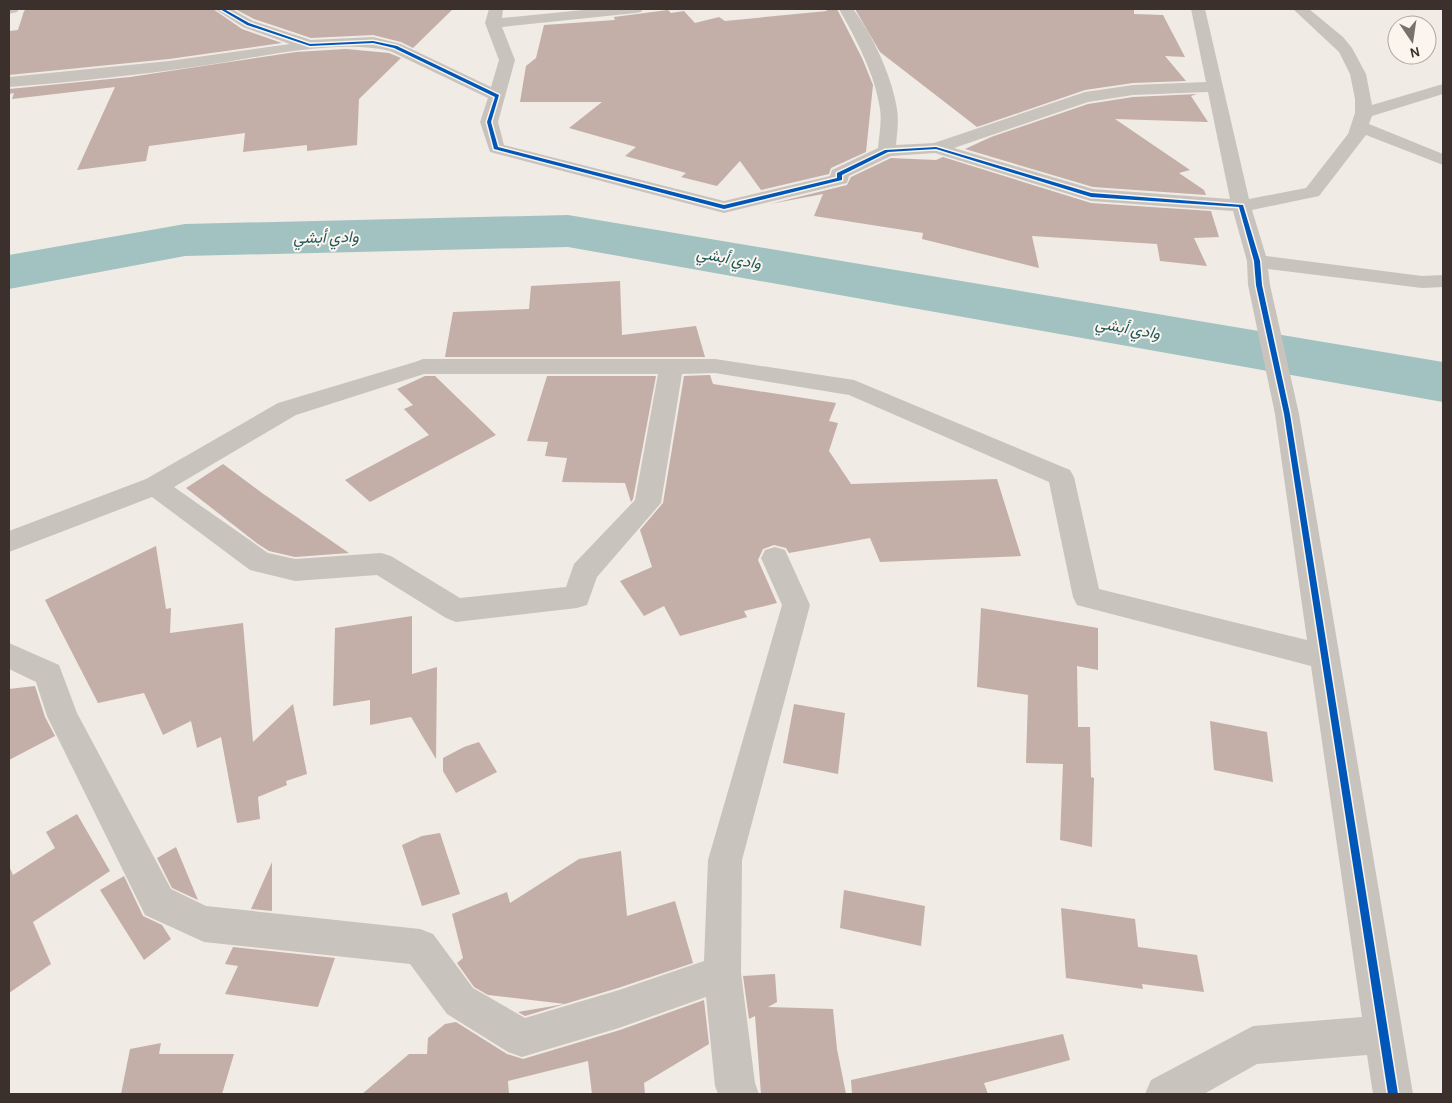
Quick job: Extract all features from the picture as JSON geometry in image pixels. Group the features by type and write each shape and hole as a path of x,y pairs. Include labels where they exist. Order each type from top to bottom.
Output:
{"street":[{"path":"222,9 248,24 310,45"},
{"path":"636,9 494,16 508,60 489,122 496,148 724,207 840,179 839,174 887,151 936,148 1084,97 1133,90 1215,86"},
{"path":"846,9 856,23 876,66 889,110 887,151"},
{"path":"1198,9 1241,206 1257,262 1259,285 1287,414 1393,1094"},
{"path":"1300,9 1337,40 1346,51 1358,74 1362,120"},
{"path":"9,82 169,66 310,45 373,42 395,47 497,96"},
{"path":"936,148 1091,194 1241,206 1312,192 1362,120 1443,89"},
{"path":"1362,120 1443,160"},
{"path":"1257,262 1422,282 1443,281"},
{"path":"9,542 155,486 287,409 423,367 715,366 854,388 1061,477 1087,597 1325,657"},
{"path":"155,486 260,562 295,570 381,564 456,610 577,597 584,572 648,503 671,367"},
{"path":"739,1094 735,1086 722,973 725,860 796,605 775,558"},
{"path":"9,655 48,674 63,716 158,902 204,924 420,947 460,1001 522,1038 619,1009 722,973"},
{"path":"1166,1094 1253,1045 1385,1034"}],"building":[{"path":"27,9 213,9 242,29 282,43 169,59 9,75 9,31 18,30 24,11"},
{"path":"235,9 453,9 413,48 401,42 373,35 311,38 254,19"},
{"path":"825,9 837,9 862,58 873,85 866,152 831,168 829,174 761,190 740,161 717,186 681,177 686,173 625,156 636,147 569,128 602,102 520,102 526,66 536,58 544,25 615,20 614,17 668,10 671,13 684,11 695,23 719,17 725,21 827,11"},
{"path":"855,9 1134,9 1134,14 1163,15 1185,57 1165,56 1186,81 1133,83 1085,90 977,127 880,52"},
{"path":"346,49 389,53 401,58 359,99 357,145 307,151 307,145 243,152 245,133 149,146 146,161 77,170 115,87 12,99 14,93 9,94 9,89 130,77 296,52"},
{"path":"1197,94 1191,96 1208,122 1115,119 1190,170 1179,173 1204,190 1206,195 1093,187 965,149 991,137 1088,104 1133,97"},
{"path":"943,157 1091,203 1211,211 1219,237 1194,238 1207,266 1160,261 1157,244 1032,236 1039,268 922,239 923,233 814,216 823,194 770,204 847,185 851,177 891,158 936,160"},
{"path":"620,281 622,335 696,326 705,357 445,357 453,312 529,309 531,286"},
{"path":"710,375 713,384 836,403 829,421 838,423 829,451 851,484 997,479 1021,556 880,562 870,538 789,553 786,548 774,545 763,549 758,560 777,603 744,611 747,617 680,636 664,606 644,616 620,581 652,567 640,530 663,503 684,376"},
{"path":"425,376 435,376 496,435 370,502 345,480 429,435 404,409 413,405 397,389"},
{"path":"547,376 656,376 631,502 625,483 562,482 567,458 545,456 548,442 527,441"},
{"path":"223,464 349,553 295,557 269,551 258,544 186,488"},
{"path":"156,546 166,609 171,608 170,633 243,623 253,742 293,704 307,774 286,781 287,785 258,797 260,819 237,823 221,737 197,748 191,721 163,735 144,693 98,703 45,600"},
{"path":"981,608 1098,628 1098,670 1077,666 1078,727 1090,727 1091,777 1094,778 1092,847 1060,840 1063,764 1026,763 1028,695 977,687"},
{"path":"412,616 412,674 437,667 436,759 411,717 370,725 370,700 333,706 335,628"},
{"path":"35,686 45,717 55,736 9,760 9,689"},
{"path":"794,704 845,713 838,774 783,763"},
{"path":"1210,721 1267,732 1273,782 1214,770"},
{"path":"479,742 497,772 456,793 443,771 443,758 464,747"},
{"path":"77,814 110,871 33,922 51,964 9,993 9,866 13,875 55,848 46,832"},
{"path":"440,833 460,894 422,906 402,845 422,836"},
{"path":"176,847 198,900 172,888 157,858"},
{"path":"621,851 627,916 675,901 693,963 565,1004 488,995 474,987 457,963 463,958 452,914 507,892 510,903 579,859"},
{"path":"272,862 272,911 251,909"},
{"path":"124,876 143,916 162,925 171,939 144,960 100,890"},
{"path":"844,890 925,906 921,946 840,928"},
{"path":"1061,908 1135,919 1138,947 1197,955 1204,992 1142,984 1143,989 1066,978"},
{"path":"233,947 335,958 318,1007 225,994 238,966 225,964"},
{"path":"775,974 777,1002 768,1007 833,1009 837,1049 846,1094 761,1094 755,1016 749,1019 743,976"},
{"path":"704,1000 709,1044 644,1083 645,1094 592,1094 588,1061 508,1081 509,1094 362,1094 409,1054 427,1054 428,1038 445,1024 456,1022 507,1054 523,1059 620,1030"},
{"path":"565,1004 525,1016 518,1012"},
{"path":"1063,1034 1070,1060 984,1083 988,1094 852,1094 851,1080"},
{"path":"161,1043 159,1054 234,1054 222,1094 121,1094 130,1049"}],"waterway":[{"name":"وادي أبشي","path":"9,272 185,240 568,231 1443,382"}],"cycle path":[{"path":"222,9 248,24 310,45 373,42 395,47 497,96 489,122 496,148 724,207 840,179 839,174 887,151 936,148 1091,195 1241,206 1257,261 1259,285 1287,414 1393,1094"}]}
